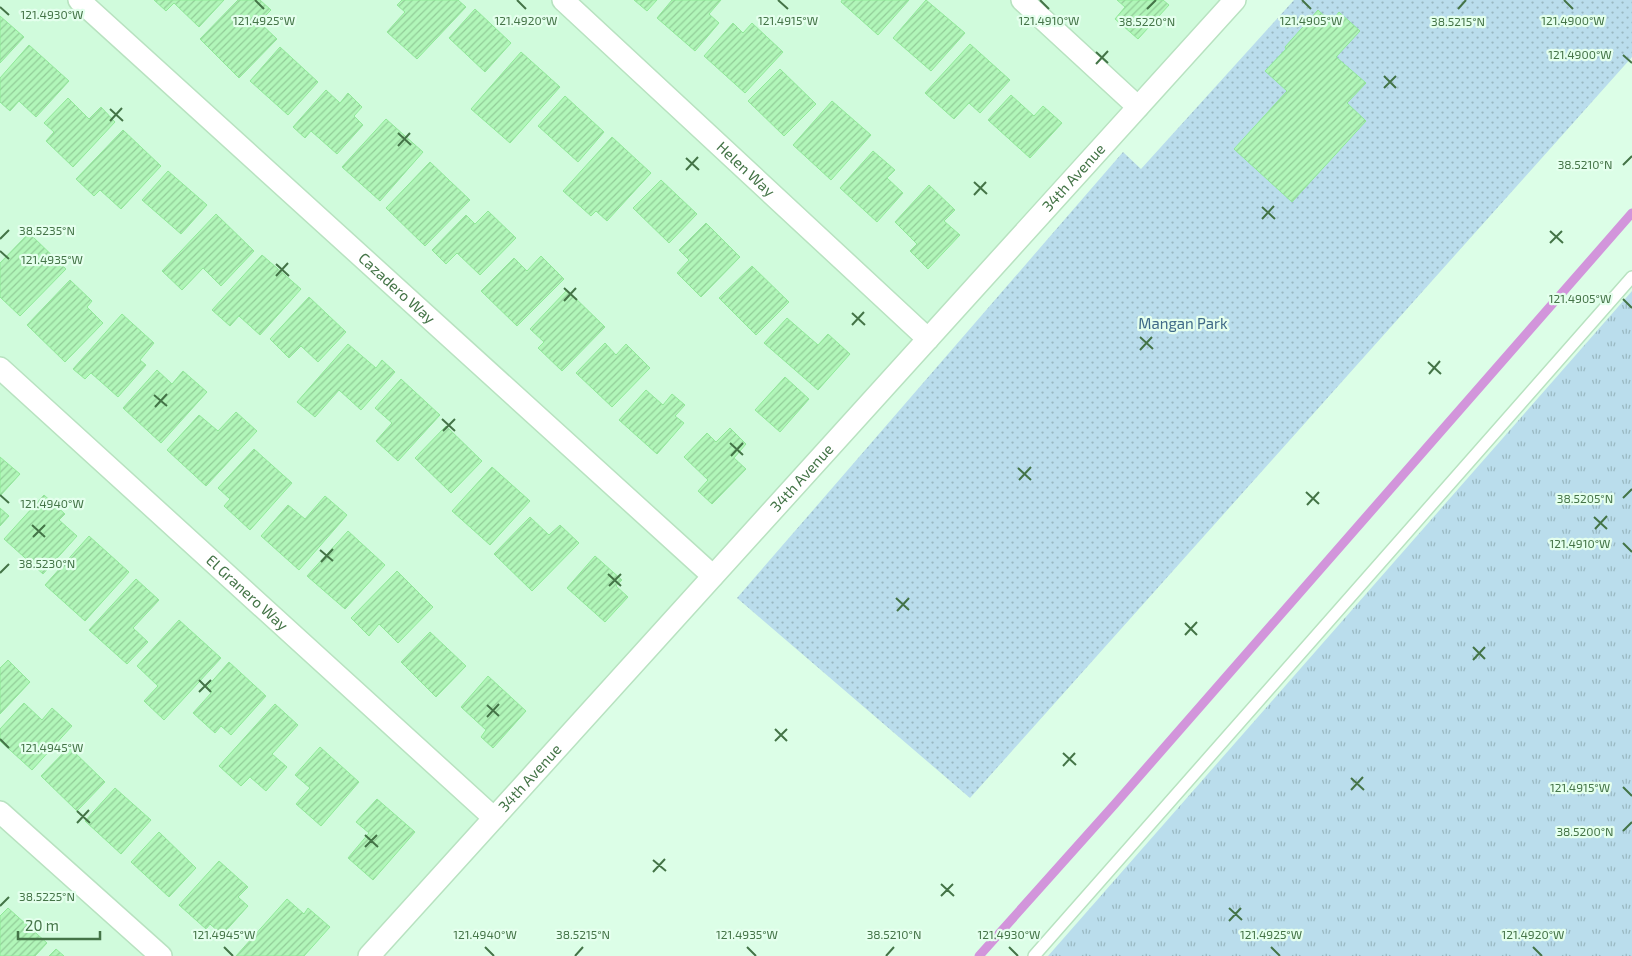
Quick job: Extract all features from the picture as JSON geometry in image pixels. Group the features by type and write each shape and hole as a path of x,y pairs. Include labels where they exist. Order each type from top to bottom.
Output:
{"street":[{"name":"Cazadero Way","path":"79,0 713,576"},
{"name":"Helen Way","path":"563,0 928,339"},
{"path":"1022,0 1138,107"},
{"name":"34th Avenue","path":"369,956 1235,0"},
{"name":"El Granero Way","path":"0,368 494,818"},
{"path":"0,812 161,956"}],"lane":[{"path":"1034,956 1632,277"}],"shaded area":[{"path":"0,0 1235,0 370,956 0,956"}],"green space":[{"name":"Mangan Park","path":"1294,0 1632,0 1632,57 970,798 737,598 1123,152 1141,169"},
{"path":"1632,291 1632,956 1048,956"}],"building":[{"path":"154,0 224,0 199,27 174,3 166,11"},
{"path":"238,0 260,0 271,10 259,22 277,39 239,78 200,39"},
{"path":"402,0 458,0 466,7 417,59 387,32 405,12 397,5"},
{"path":"634,0 657,0 647,11"},
{"path":"672,0 721,0 709,14 719,23 695,51 657,18"},
{"path":"842,0 909,0 878,35 841,2"},
{"path":"926,0 965,33 931,71 893,38"},
{"path":"1117,0 1163,0 1169,5 1138,39 1115,19 1125,7"},
{"path":"475,9 511,43 485,72 449,38"},
{"path":"1318,10 1331,22 1339,12 1360,31 1336,57 1366,83 1347,103 1366,121 1292,202 1234,149 1287,91 1265,71"},
{"path":"0,16 24,37 0,63"},
{"path":"733,23 743,33 752,23 783,52 745,93 704,56"},
{"path":"970,44 1010,80 980,113 969,103 954,119 925,93"},
{"path":"29,45 69,81 36,117 19,101 10,111 0,102 0,78"},
{"path":"280,47 318,82 288,115 250,81"},
{"path":"521,52 560,87 510,143 471,109"},
{"path":"780,69 816,104 784,136 748,101"},
{"path":"326,90 340,103 348,93 362,107 354,116 363,125 337,154 311,131 305,138 293,127"},
{"path":"1011,95 1034,116 1043,106 1062,123 1030,158 988,120"},
{"path":"565,96 604,132 578,162 538,126"},
{"path":"68,98 89,119 101,107 115,122 73,167 46,141 54,132 44,123"},
{"path":"832,101 871,135 831,180 793,145"},
{"path":"386,119 423,152 380,201 342,167"},
{"path":"123,130 161,166 121,209 100,190 94,196 76,179"},
{"path":"612,137 651,173 607,221 596,211 591,216 563,191"},
{"path":"873,151 895,170 887,178 903,193 877,222 840,188"},
{"path":"430,162 470,200 425,246 386,208"},
{"path":"168,171 207,205 181,234 142,200"},
{"path":"661,180 697,214 669,243 633,208"},
{"path":"929,185 955,210 944,221 960,235 928,269 910,251 917,244 895,222"},
{"path":"488,211 516,238 480,275 457,253 446,264 432,250 466,215 475,224"},
{"path":"216,214 254,251 221,286 203,268 182,290 162,271"},
{"path":"706,223 740,257 701,297 677,273 689,260 679,250"},
{"path":"29,233 66,269 20,316 0,297 0,263"},
{"path":"262,255 301,289 260,335 239,316 230,326 212,310"},
{"path":"541,256 564,279 517,326 481,291 514,258 527,271"},
{"path":"752,266 789,302 756,335 719,298"},
{"path":"70,280 92,301 87,307 103,323 65,362 27,325"},
{"path":"567,290 605,327 562,371 538,348 544,342 530,329"},
{"path":"309,297 346,332 318,362 301,346 289,358 270,339"},
{"path":"122,314 154,343 140,360 146,365 118,397 91,373 85,379 73,369"},
{"path":"787,318 818,345 828,334 850,354 818,390 764,343"},
{"path":"605,343 616,355 626,344 650,368 612,407 576,373"},
{"path":"348,344 376,368 382,360 395,372 361,410 339,390 315,417 297,402"},
{"path":"157,370 172,384 183,371 207,392 161,443 123,408"},
{"path":"785,377 809,399 780,432 755,410"},
{"path":"401,379 440,415 398,461 376,441 392,423 375,408"},
{"path":"646,390 663,405 672,394 685,405 675,416 684,423 657,454 619,420"},
{"path":"236,412 257,431 206,486 167,450 199,415 218,431"},
{"path":"446,426 482,461 451,493 415,458"},
{"path":"730,428 746,444 734,458 746,469 712,504 698,491 708,480 684,457 707,433 716,442"},
{"path":"254,449 292,483 250,530 224,506 230,499 218,488"},
{"path":"0,457 20,474 0,496"},
{"path":"492,467 530,501 490,545 452,511"},
{"path":"44,495 65,514 59,520 77,536 43,574 4,539"},
{"path":"325,496 347,515 299,570 261,536 288,505 305,519"},
{"path":"0,508 9,516 0,526"},
{"path":"530,517 549,535 560,525 579,543 532,591 494,554"},
{"path":"348,531 385,565 345,609 307,576"},
{"path":"89,536 129,572 85,621 45,585"},
{"path":"595,556 622,580 616,586 628,597 605,622 567,588"},
{"path":"397,571 433,607 398,643 379,624 369,636 351,618"},
{"path":"136,579 159,600 133,628 148,642 127,664 89,630"},
{"path":"179,620 221,658 164,720 144,701 158,686 137,666"},
{"path":"430,632 466,666 436,697 401,662"},
{"path":"8,660 30,682 0,714 0,668"},
{"path":"229,662 266,696 231,735 221,726 215,733 193,713 212,692 207,687"},
{"path":"488,676 526,711 493,748 481,737 486,730 461,707"},
{"path":"24,703 42,720 52,708 72,726 32,770 0,741 0,729"},
{"path":"275,704 298,725 272,754 287,767 266,791 250,777 241,786 219,766"},
{"path":"69,747 105,782 77,811 41,776"},
{"path":"320,747 359,782 321,826 296,804 310,788 295,775"},
{"path":"115,788 151,820 121,854 85,821"},
{"path":"377,799 415,832 373,880 348,858 369,833 356,822"},
{"path":"159,832 196,868 169,897 131,862"},
{"path":"219,861 248,887 238,897 248,906 222,935 210,924 206,929 179,905"},
{"path":"287,899 304,914 308,908 330,927 304,956 236,956"},
{"path":"8,908 47,943 35,956 0,956 0,916"},
{"path":"56,949 64,956 49,956"}],"waterway":[{"path":"979,956 1114,805 1632,213"}]}
